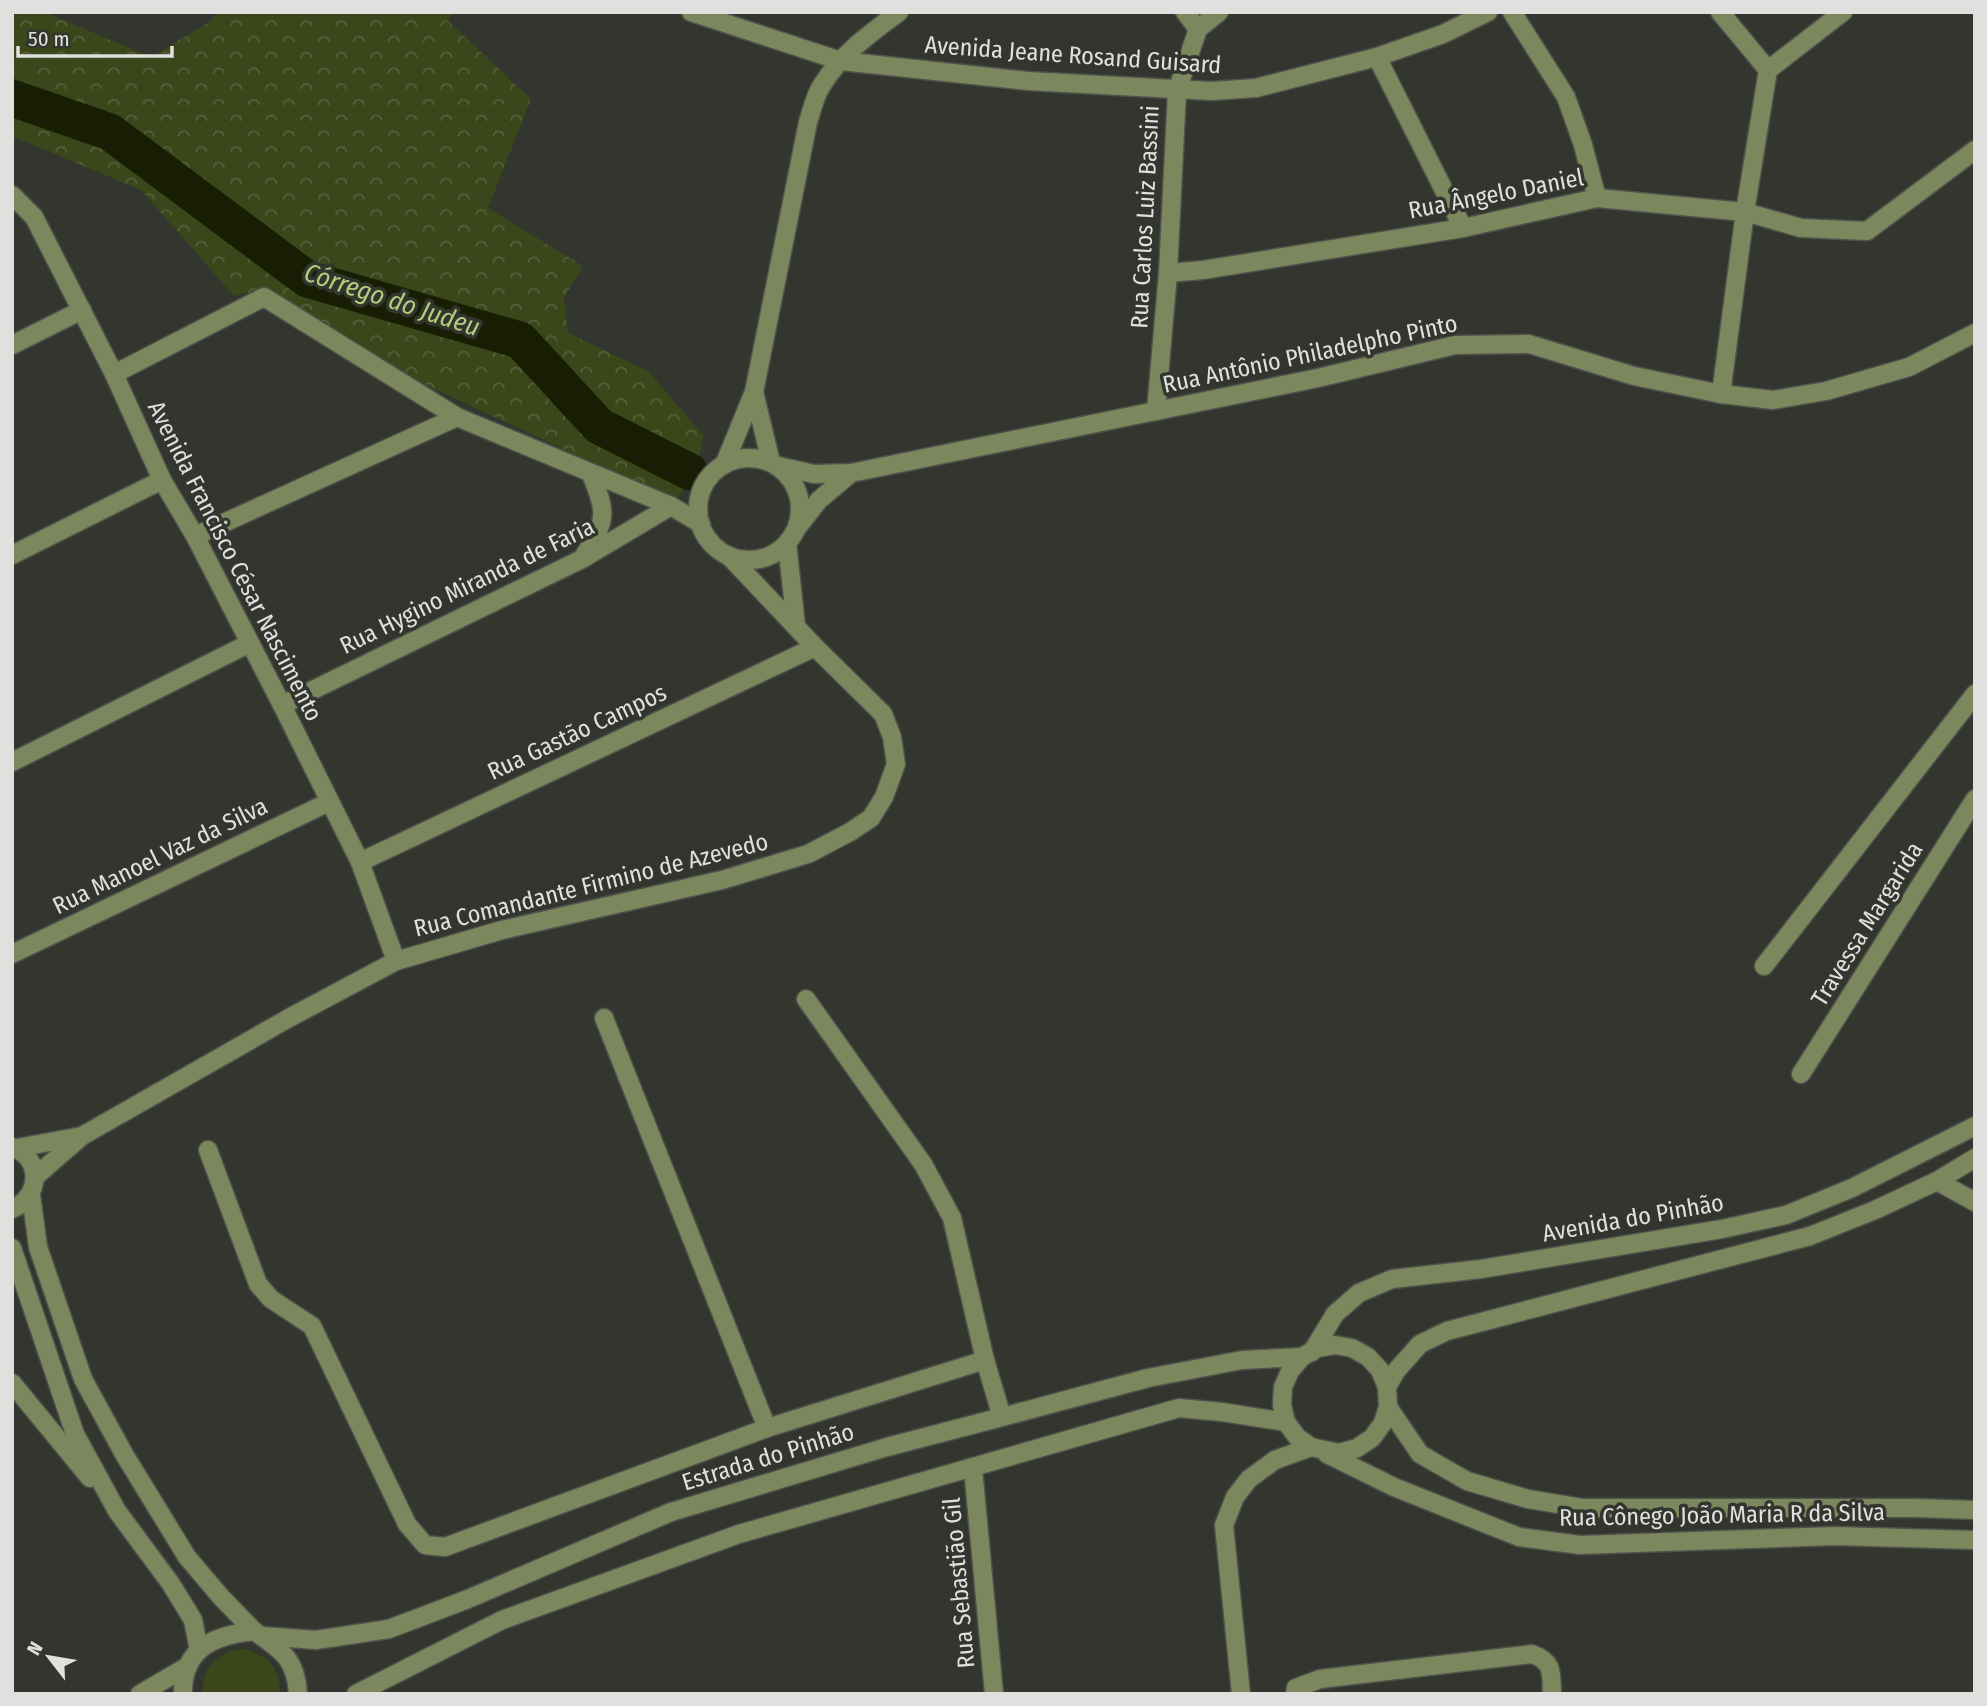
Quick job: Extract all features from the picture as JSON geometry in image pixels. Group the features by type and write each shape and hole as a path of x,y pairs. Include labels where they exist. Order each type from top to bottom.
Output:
{"street":[{"name":"Avenida Jeane Rosand Guisard","path":"691,12 841,61 1028,80 1211,92 1256,88 1377,57 1443,34 1488,12"},
{"path":"724,465 754,392 808,122 820,86 864,38 899,12"},
{"path":"1185,12 1198,29 1219,12"},
{"path":"1512,12 1566,97 1583,145 1597,198"},
{"path":"1720,12 1768,70"},
{"path":"1721,394 1745,212 1768,70 1843,12"},
{"name":"Rua Carlos Luiz Bassini","path":"1156,411 1168,273 1177,91 1198,29"},
{"path":"1377,57 1463,228"},
{"name":"Rua Ângelo Daniel","path":"1168,273 1203,270 1463,228 1597,198 1745,212 1801,228 1867,230 1975,150"},
{"name":"Avenida Francisco César Nascimento","path":"12,195 34,217 114,374 162,481 195,536 282,705 360,862 396,961"},
{"path":"114,374 264,297 457,417 671,506 701,524"},
{"path":"12,345 82,310"},
{"name":"Rua Antônio Philadelpho Pinto","path":"774,464 814,474 851,473 1318,378 1455,345 1529,344 1634,376 1721,394 1773,400 1826,391 1909,367 1975,333"},
{"path":"754,392 774,464 796,488 800,501 800,516 792,536 796,626"},
{"path":"195,536 457,417"},
{"path":"774,464 751,458 737,459 710,476 702,490 698,507 701,524 707,538 717,549 729,556 745,560 760,559 775,553 792,536 819,500 851,473"},
{"path":"582,559 601,528 602,502 591,474"},
{"path":"12,555 162,481"},
{"name":"Rua Hygino Miranda de Faria","path":"282,705 582,559 671,506"},
{"name":"Rua Comandante Firmino de Azevedo","path":"82,1136 289,1018 396,961 502,930 722,880 808,854 871,818 884,797 896,764 892,737 883,714 814,647 729,556"},
{"path":"12,762 250,643"},
{"name":"Rua Gastão Campos","path":"360,862 814,647"},
{"path":"1764,966 1975,694"},
{"name":"Travessa Margarida","path":"1801,1074 1975,799"},
{"name":"Rua Manoel Vaz da Silva","path":"12,954 329,802"},
{"path":"806,999 923,1164 952,1217 985,1360 1002,1417"},
{"path":"604,1018 767,1428"},
{"name":"Avenida do Pinhão","path":"1307,1354 1335,1314 1359,1293 1392,1279 1481,1269 1722,1228 1786,1214 1852,1188 1975,1126"},
{"path":"14,1147 82,1136"},
{"path":"82,1136 36,1176 31,1195 38,1247 83,1379 124,1454 187,1557 221,1597 258,1634 278,1646 290,1661 297,1679 298,1694"},
{"path":"14,1147 30,1160 36,1176"},
{"path":"208,1150 258,1284 271,1299 312,1326 407,1524 425,1545 445,1548 767,1428 985,1360"},
{"path":"1387,1387 1396,1371 1420,1344 1447,1331 1810,1236 1937,1181 1975,1158"},
{"path":"1937,1181 1975,1202"},
{"path":"12,1209 22,1205 31,1195"},
{"path":"12,1248 75,1434 117,1511"},
{"path":"1335,1345 1352,1348 1368,1357 1380,1370 1387,1387 1388,1407 1383,1423 1372,1438 1357,1448 1339,1453 1316,1449 1297,1437 1286,1422 1282,1405 1283,1387 1290,1371 1307,1354 1335,1345"},
{"name":"Estrada do Pinhão","path":"199,1650 219,1637 258,1634 316,1640 389,1629 468,1599 671,1512 874,1451 1148,1378 1242,1360 1307,1354"},
{"path":"12,1383 117,1511 171,1584 193,1620 199,1650 188,1667 183,1694"},
{"name":"Rua Cônego João Maria R da Silva","path":"1388,1407 1420,1454 1467,1481 1528,1499 1582,1508 1975,1510"},
{"path":"356,1694 502,1620 739,1534 1179,1408 1286,1422"},
{"path":"1241,1694 1224,1525 1235,1497 1248,1479 1275,1460 1316,1449"},
{"name":"Rua Cônego João Maria R da Silva","path":"1316,1449 1394,1487 1519,1537 1580,1545 1835,1536 1975,1540"},
{"name":"Rua Sebastião Gil","path":"973,1468 994,1694"},
{"path":"1295,1694 1296,1688 1320,1679 1532,1654 1544,1658 1550,1668 1552,1694"},
{"path":"140,1694 188,1667"}],"green space":[{"path":"12,12 44,12 151,57 209,22 218,12 453,12 448,21 531,99 488,208 583,266 564,298 568,333 648,371 704,436 696,471 675,501 428,386 263,289 234,296 141,190 12,136"},
{"path":"244,1649 260,1655 271,1664 278,1677 280,1694 203,1694 205,1676 213,1662 227,1653"}],"waterway":[{"name":"Córrego do Judeu","path":"12,98 110,132 307,279 520,340 599,426 690,472"}]}
